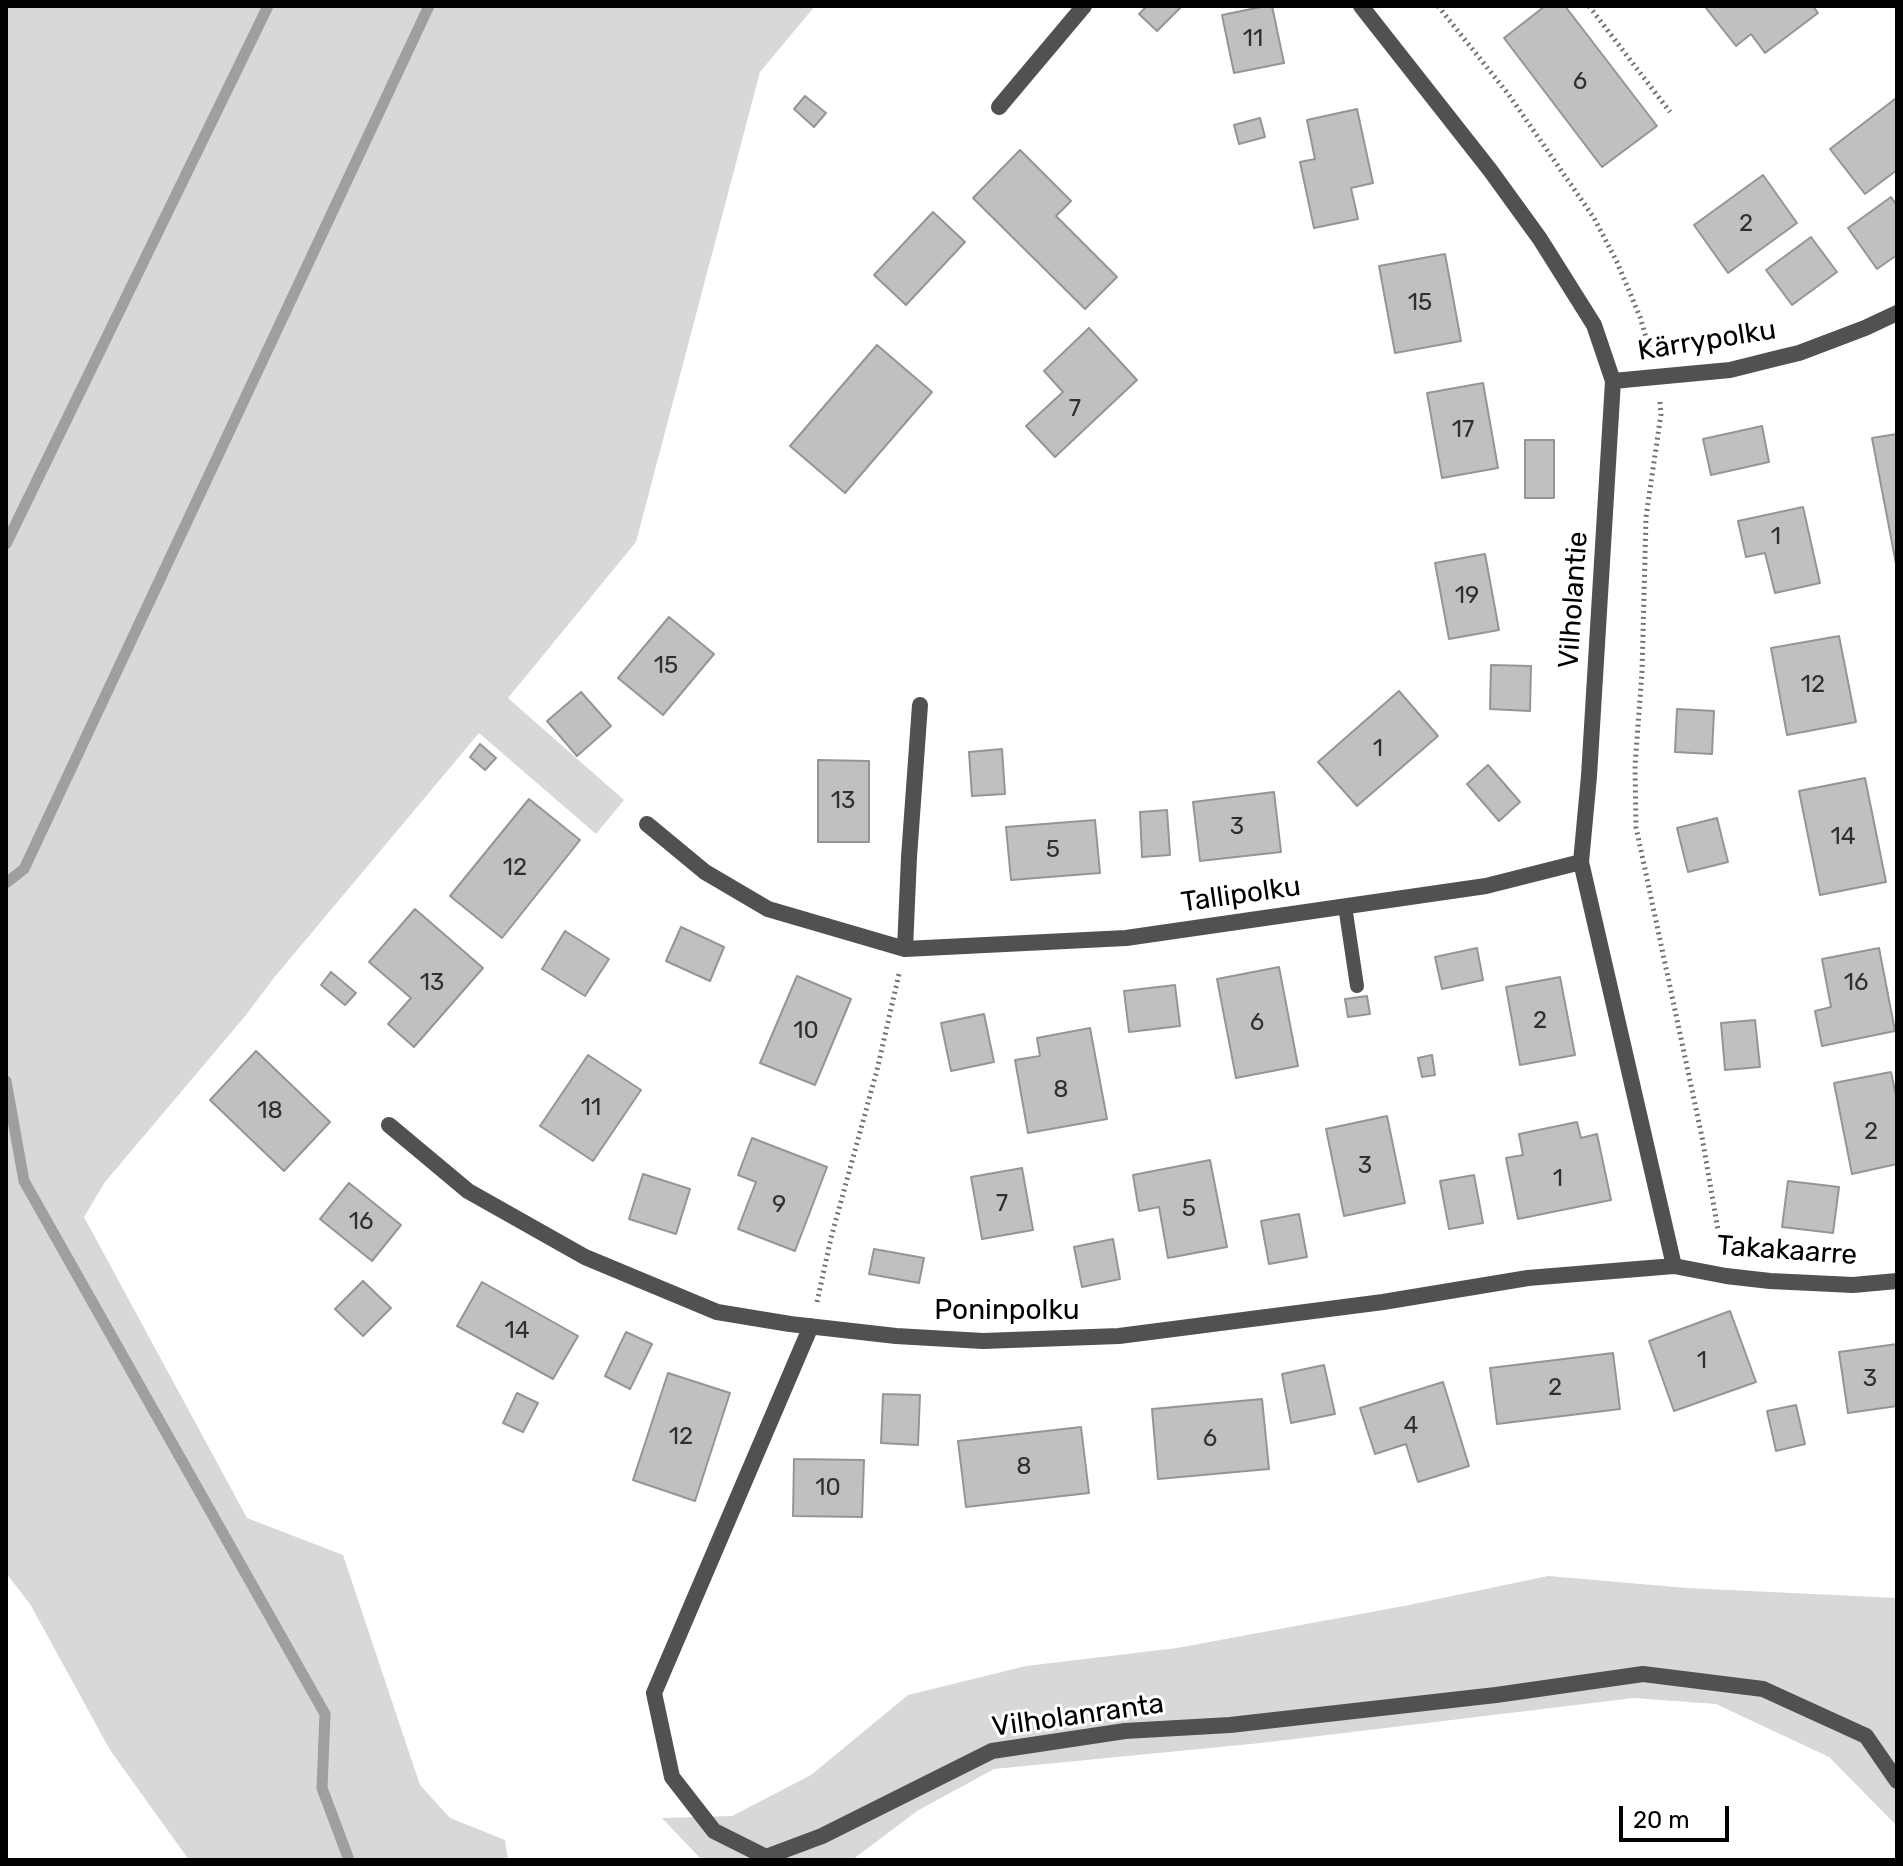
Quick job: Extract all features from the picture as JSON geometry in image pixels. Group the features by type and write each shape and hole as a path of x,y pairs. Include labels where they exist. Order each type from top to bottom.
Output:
{"street":[{"path":"999,107 1084,6"},
{"name":"Vilholantie","path":"1361,6 1540,239 1594,325 1613,381 1581,862 1674,1266"},
{"name":"Kärrypolku","path":"1613,381 1730,370 1799,353 1897,313"},
{"path":"905,949 920,705"},
{"name":"Tallipolku","path":"647,824 705,872 768,909 905,949 1126,938 1486,886 1581,862"},
{"name":"Poninpolku","path":"389,1125 468,1191 585,1257 717,1312 896,1336 983,1341 1119,1336 1372,1304 1528,1278 1674,1266"},
{"name":"Takakaarre","path":"1674,1266 1770,1281 1853,1285 1897,1281"},
{"name":"Vilholanranta","path":"811,1326 654,1693 672,1777 714,1831 766,1857 822,1836 992,1751 1125,1731 1230,1725 1482,1697 1643,1674 1763,1689 1866,1736 1897,1781"}],"lane":[{"path":"1345,906 1357,986"}],"path":[{"path":"1589,6 1670,112"},
{"path":"811,1326 905,949"}],"shaded area":[{"path":"6,6 815,6 760,72 636,542 508,698 624,800 596,834 479,733 105,1182 84,1217 247,1518 343,1555 420,1785 450,1818 505,1840 508,1860 189,1860 110,1750 30,1604 6,1573"},
{"path":"1548,1576 1687,1588 1897,1598 1897,1826 1829,1757 1716,1704 1634,1698 1261,1743 994,1769 917,1811 852,1860 704,1860 662,1818 732,1816 811,1775 908,1695 1026,1666 1177,1648"}],"building":[{"path":"1147,6 1182,6 1157,31 1139,14"},
{"path":"1272,6 1284,63 1234,73 1222,15"},
{"path":"1545,6 1565,6 1657,126 1602,167 1504,38"},
{"path":"1813,6 1818,13 1765,53 1751,34 1736,46 1706,8"},
{"path":"805,96 826,113 814,127 794,109"},
{"path":"1895,99 1897,170 1865,194 1830,149"},
{"path":"1357,109 1373,183 1351,188 1358,219 1314,228 1300,162 1315,159 1307,120"},
{"path":"1260,118 1265,137 1239,144 1234,125"},
{"path":"1020,150 1071,201 1056,216 1117,277 1085,309 973,198"},
{"path":"1763,175 1797,223 1728,273 1694,225"},
{"path":"1891,197 1897,206 1897,255 1877,269 1848,228"},
{"path":"933,212 965,242 906,305 874,275"},
{"path":"1811,237 1837,272 1792,305 1766,270"},
{"path":"1445,254 1461,341 1395,353 1379,266"},
{"path":"1089,328 1137,380 1055,457 1026,426 1063,392 1044,371"},
{"path":"877,345 932,392 845,493 790,446"},
{"path":"1483,383 1498,468 1442,478 1427,393"},
{"path":"1762,426 1769,462 1711,475 1703,439"},
{"path":"1897,434 1897,569 1872,438"},
{"path":"1525,440 1554,440 1554,498 1525,498"},
{"path":"1803,507 1820,583 1775,593 1765,553 1746,557 1738,521"},
{"path":"1485,554 1499,630 1449,639 1435,563"},
{"path":"669,617 714,654 663,715 618,678"},
{"path":"1839,636 1856,722 1787,735 1771,648"},
{"path":"1491,665 1531,666 1530,711 1490,709"},
{"path":"1399,691 1438,736 1357,806 1318,762"},
{"path":"581,692 611,726 577,756 547,721"},
{"path":"1677,709 1714,711 1712,754 1675,752"},
{"path":"480,744 496,758 485,770 470,757"},
{"path":"1002,749 1005,794 972,796 969,752"},
{"path":"818,760 869,761 869,842 818,842"},
{"path":"1488,765 1520,802 1499,821 1467,784"},
{"path":"1865,778 1886,882 1820,895 1799,791"},
{"path":"1274,792 1281,852 1200,861 1193,802"},
{"path":"529,799 580,840 502,938 450,896"},
{"path":"1167,810 1170,855 1142,857 1140,812"},
{"path":"1717,818 1728,862 1688,872 1677,828"},
{"path":"1095,820 1100,873 1011,880 1006,827"},
{"path":"415,909 483,968 414,1047 388,1024 411,998 369,962"},
{"path":"681,927 724,947 710,981 666,961"},
{"path":"565,931 609,959 585,996 542,969"},
{"path":"1477,948 1483,980 1442,989 1435,957"},
{"path":"1879,948 1895,1031 1822,1046 1815,1011 1831,1007 1822,959"},
{"path":"1279,967 1298,1066 1236,1078 1217,979"},
{"path":"331,972 356,993 345,1005 321,985"},
{"path":"797,976 851,999 815,1085 760,1063"},
{"path":"1560,977 1575,1055 1520,1065 1506,987"},
{"path":"1175,985 1180,1026 1129,1032 1124,991"},
{"path":"1367,996 1370,1014 1348,1017 1345,999"},
{"path":"984,1014 994,1062 951,1071 941,1023"},
{"path":"1755,1020 1760,1067 1725,1070 1721,1023"},
{"path":"1090,1028 1107,1119 1028,1133 1015,1060 1040,1056 1037,1038"},
{"path":"256,1051 330,1122 284,1171 210,1100"},
{"path":"588,1055 641,1090 593,1161 540,1126"},
{"path":"1432,1055 1435,1075 1422,1077 1418,1058"},
{"path":"1891,1072 1897,1100 1897,1164 1852,1174 1834,1083"},
{"path":"1387,1116 1405,1203 1344,1216 1326,1129"},
{"path":"1577,1122 1581,1138 1597,1134 1611,1200 1518,1219 1506,1158 1523,1155 1519,1134"},
{"path":"752,1138 827,1167 795,1251 738,1229 756,1182 738,1175"},
{"path":"1210,1160 1227,1247 1168,1258 1159,1207 1139,1211 1133,1175"},
{"path":"1022,1168 1033,1230 982,1239 971,1177"},
{"path":"643,1174 690,1189 676,1234 629,1219"},
{"path":"1474,1175 1483,1223 1449,1229 1440,1181"},
{"path":"1788,1181 1839,1187 1833,1233 1782,1227"},
{"path":"349,1183 401,1225 372,1261 320,1219"},
{"path":"1299,1214 1307,1257 1269,1264 1261,1221"},
{"path":"1113,1239 1120,1279 1082,1287 1074,1247"},
{"path":"874,1249 924,1258 919,1283 869,1274"},
{"path":"363,1281 391,1308 363,1336 335,1309"},
{"path":"482,1282 578,1336 553,1379 457,1326"},
{"path":"1730,1311 1756,1382 1674,1411 1649,1341"},
{"path":"626,1332 652,1344 630,1389 605,1376"},
{"path":"1897,1344 1897,1406 1848,1413 1839,1352"},
{"path":"1613,1353 1620,1409 1497,1424 1490,1368"},
{"path":"1324,1365 1335,1414 1291,1423 1282,1374"},
{"path":"668,1373 730,1393 695,1501 633,1480"},
{"path":"1443,1382 1469,1466 1418,1482 1406,1444 1375,1454 1360,1408"},
{"path":"517,1393 538,1403 523,1432 503,1423"},
{"path":"883,1394 920,1395 918,1445 881,1443"},
{"path":"1262,1399 1269,1469 1158,1479 1152,1409"},
{"path":"1796,1405 1805,1444 1776,1451 1767,1411"},
{"path":"1081,1427 1089,1493 966,1507 958,1441"},
{"path":"794,1459 864,1460 862,1517 793,1516"}],"waterway":[{"path":"6,544 268,6"},
{"path":"6,883 24,869 429,6"},
{"path":"6,1081 24,1181 325,1714 322,1788 349,1860"}]}
